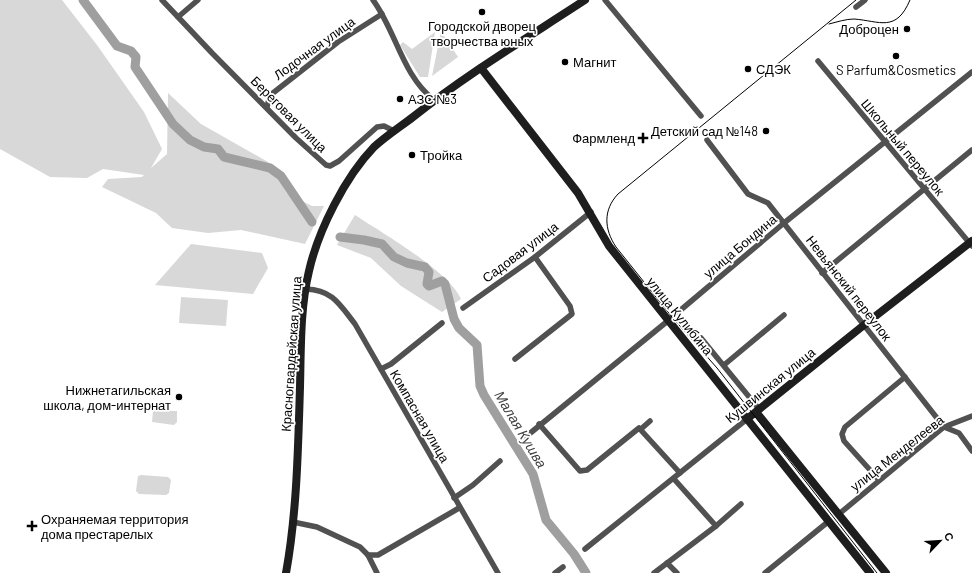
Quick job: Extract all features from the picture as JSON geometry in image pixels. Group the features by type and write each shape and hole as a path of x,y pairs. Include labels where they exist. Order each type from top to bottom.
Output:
{"main road":[{"name":"Красногвардейская улица","path":"286,573 292,522 302,329 306,289 313,255 340,196 354,172 373,148 394,131 434,100 585,0"},
{"name":"улица Кулибина","path":"481,68 578,193 591,212 609,246 870,573"},
{"name":"Кушвинская улица","path":"747,419 864,325 971,244"},
{"path":"758,411 886,573"}],"street":[{"name":"Береговая улица","path":"162,0 321,161 330,166 339,162 376,127 384,126 394,131"},
{"path":"178,17 198,0"},
{"path":"373,0 382,14 413,75 424,93 434,100"},
{"path":"605,0 701,116"},
{"path":"856,7 865,0"},
{"name":"Лодочная улица","path":"267,107 269,98 273,93 338,42 382,14"},
{"name":"Школьный переулок","path":"818,61 924,190 971,244"},
{"name":"улица Бондина","path":"523,439 784,223 972,72"},
{"name":"Невьянский переулок","path":"707,140 748,194 754,198 767,202 944,427 959,433 972,451"},
{"path":"822,273 972,150"},
{"name":"Садовая улица","path":"463,308 535,257 591,212"},
{"path":"515,359 572,314 570,306 535,257"},
{"name":"Компасная улица","path":"306,289 324,291 333,298 355,324 459,508 498,573"},
{"path":"724,365 784,316"},
{"path":"381,369 391,364 442,323"},
{"path":"701,338 724,365 758,411"},
{"path":"879,480 844,441 842,434 845,427 905,377"},
{"name":"улица Менделеева","path":"839,514 944,427 972,416"},
{"name":"Кушвинская улица","path":"585,549 747,419"},
{"path":"540,424 577,469 584,471 635,430 641,429 650,421"},
{"path":"641,429 680,473"},
{"path":"454,498 473,485 500,461"},
{"path":"674,479 716,526"},
{"path":"654,573 716,526 741,504"},
{"path":"368,555 378,555 459,508"},
{"path":"765,573 772,571 829,521"},
{"path":"292,522 317,527 360,548 368,555 377,573"},
{"path":"667,563 677,573"},
{"path":"555,573 563,567"}],"shaded area":[{"path":"0,0 62,0 97,45 144,112 162,149 151,168 167,154 168,93 201,124 268,162 287,193 312,206 324,206 305,244 241,230 208,233 172,228 156,213 102,187 108,179 142,177 144,175 103,169 87,178 50,177 0,149"},
{"path":"441,31 458,57 432,76"},
{"path":"435,32 428,77 420,77 400,45 403,42 412,49"},
{"path":"355,215 414,253 443,277 454,288 461,299 442,312 401,286 371,258 337,245"},
{"path":"191,244 262,253 268,268 253,294 155,285"},
{"path":"181,297 228,300 226,326 179,323"},
{"path":"153,411 177,411 177,422 174,425 152,422"},
{"path":"138,476 168,477 171,480 169,493 166,495 139,494 136,491"}],"waterway":[{"name":"Малая Кушва","path":"83,0 117,46 131,51 136,57 135,67 173,124 190,140 204,147 218,149 224,157 270,168 281,176 312,222"},
{"name":"Малая Кушва","path":"340,237 382,244 394,257 407,263 425,267 429,272 427,284 429,286 442,281 445,284 454,319 459,328 477,345 480,386 484,395 533,474 546,520 574,554 586,573"}],"tram line":[{"path":"856,0 618,194 610,206 607,227 616,247 672,317 717,368 877,573"},
{"path":"829,24 851,19 879,23 893,21 905,10 910,0"}],"place":[{"name":"Городской дворец творчества юных","path":"482,12"},
{"name":"Доброцен","path":"907,29"},
{"name":"S Parfum&Cosmetics","path":"896,56"},
{"name":"Магнит","path":"565,62"},
{"name":"СДЭК","path":"748,69"},
{"name":"АЗС №3","path":"400,99"},
{"name":"Детский сад №148","path":"766,131"},
{"name":"Фармленд","path":"643,138"},
{"name":"Тройка","path":"412,155"},
{"name":"Нижнетагильская школа, дом-интернат","path":"179,397"},
{"name":"Охраняемая территория дома престарелых","path":"32,526"}]}
